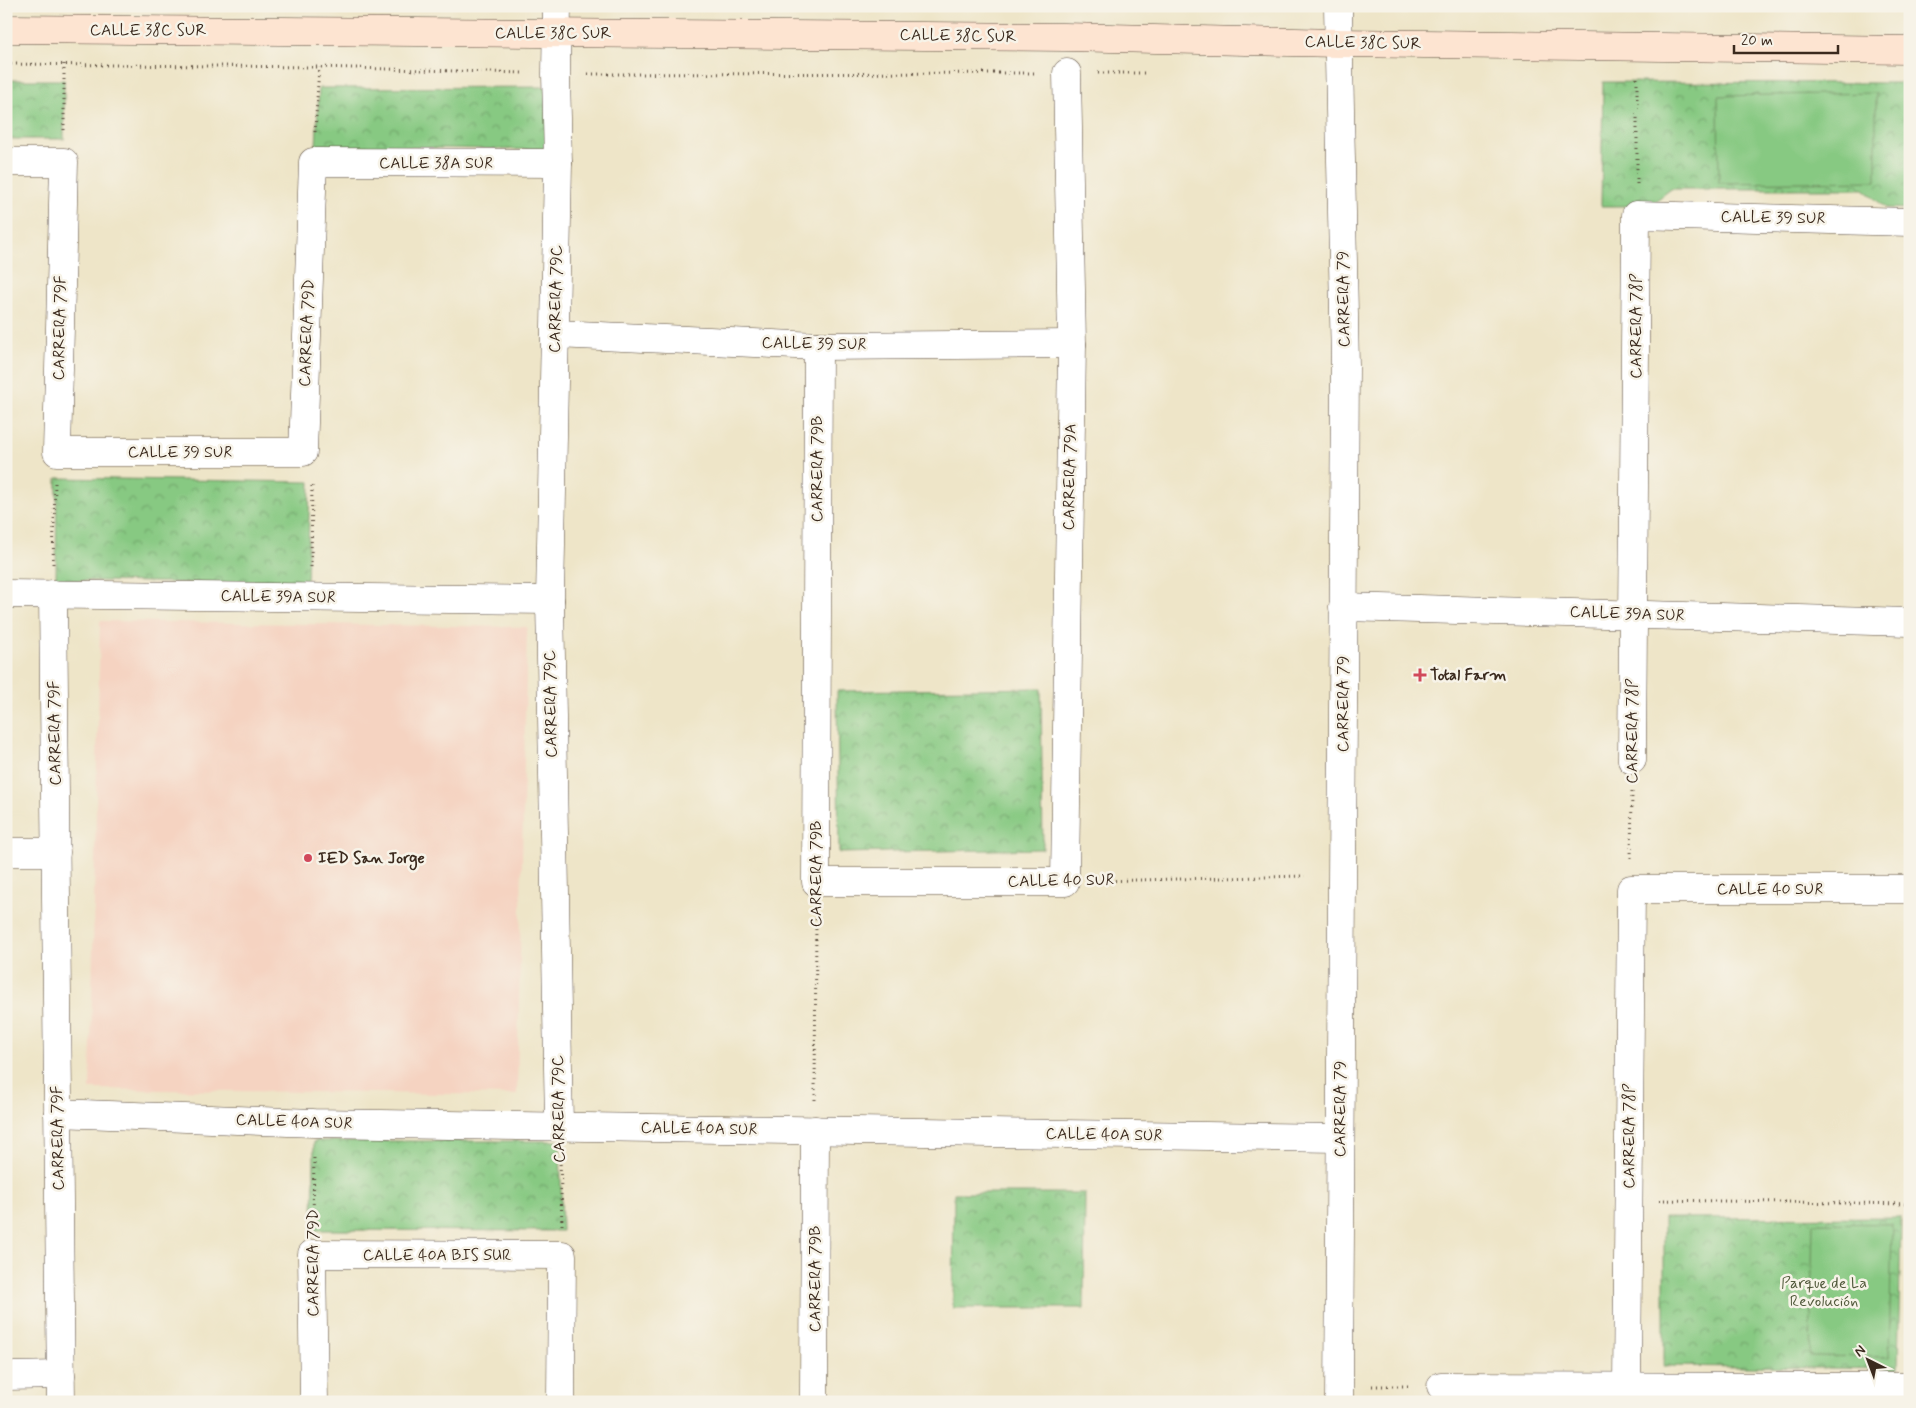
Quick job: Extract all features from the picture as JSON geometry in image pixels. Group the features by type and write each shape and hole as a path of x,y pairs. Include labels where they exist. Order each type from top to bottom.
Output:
{"main road":[{"name":"CALLE 38C SUR","path":"6,29 557,19 1075,37 1338,43 1910,50"}],"street":[{"name":"CARRERA 79","path":"1338,6 1345,366 1339,1402"},
{"name":"CARRERA 79C","path":"557,19 556,334 550,600 559,1126"},
{"name":"CARRERA 79A","path":"1065,882 1072,344 1067,73"},
{"path":"6,162 64,162"},
{"name":"CARRERA 79F","path":"57,452 64,162"},
{"name":"CALLE 38A SUR","path":"313,162 558,163"},
{"name":"CARRERA 79D","path":"303,452 313,162"},
{"name":"CALLE 39 SUR","path":"1636,215 1910,222"},
{"name":"CARRERA 78P","path":"1632,760 1636,215"},
{"name":"CALLE 39 SUR","path":"556,334 818,346 1072,344"},
{"name":"CARRERA 79B","path":"816,882 818,346"},
{"name":"CALLE 39 SUR","path":"57,452 303,452"},
{"name":"CALLE 39A SUR","path":"6,594 550,600"},
{"name":"CARRERA 79F","path":"53,594 61,1402"},
{"name":"CALLE 39A SUR","path":"1343,607 1910,622"},
{"path":"6,852 56,852"},
{"name":"CALLE 40 SUR","path":"816,882 1065,882"},
{"name":"CARRERA 78P","path":"1627,1386 1631,888"},
{"name":"CALLE 40 SUR","path":"1631,888 1910,889"},
{"name":"CALLE 40A SUR","path":"58,1113 314,1123 1340,1138"},
{"name":"CARRERA 79B","path":"814,1402 815,1130"},
{"name":"CARRERA 79D","path":"312,1254 314,1402"},
{"name":"CALLE 40A BIS SUR","path":"312,1254 562,1255"},
{"path":"561,1402 562,1255"},
{"path":"6,1376 61,1375"},
{"path":"1441,1386 1910,1387"}],"path":[{"path":"6,64 319,67 556,74 1147,73"},
{"path":"64,64 64,162"},
{"path":"313,162 319,67"},
{"path":"1636,215 1638,75"},
{"path":"53,594 57,452"},
{"path":"303,452 312,482 310,597"},
{"name":"CARRERA 78P","path":"1631,888 1632,760"},
{"name":"CALLE 40 SUR","path":"1065,882 1305,876"},
{"name":"CARRERA 79B","path":"815,1130 816,882"},
{"name":"CARRERA 79D","path":"312,1254 314,1123"},
{"name":"CARRERA 79C","path":"559,1126 562,1255"},
{"path":"1628,1199 1910,1204"},
{"path":"1366,1386 1441,1386"}],"shaded area":[{"name":"IED San Jorge","path":"100,621 527,627 517,1095 90,1089"}],"green space":[{"path":"6,80 64,80 64,139 6,139"},
{"path":"1603,82 1910,83 1910,209 1886,208 1863,189 1671,189 1649,206 1601,206"},
{"path":"554,87 553,150 316,146 319,88"},
{"path":"1876,93 1876,181 1719,183 1718,96"},
{"path":"57,478 310,482 307,585 56,580"},
{"path":"1041,688 1043,849 839,853 837,691"},
{"path":"314,1141 560,1141 562,1231 313,1230"},
{"path":"954,1193 1085,1193 1084,1308 953,1308"},
{"name":"Parque de La Revolución","path":"1901,1217 1898,1369 1664,1366 1664,1218"},
{"path":"1813,1223 1892,1224 1889,1357 1810,1356"}],"place":[{"name":"Total Farm","path":"1420,675"},
{"name":"IED San Jorge","path":"308,858"}]}
